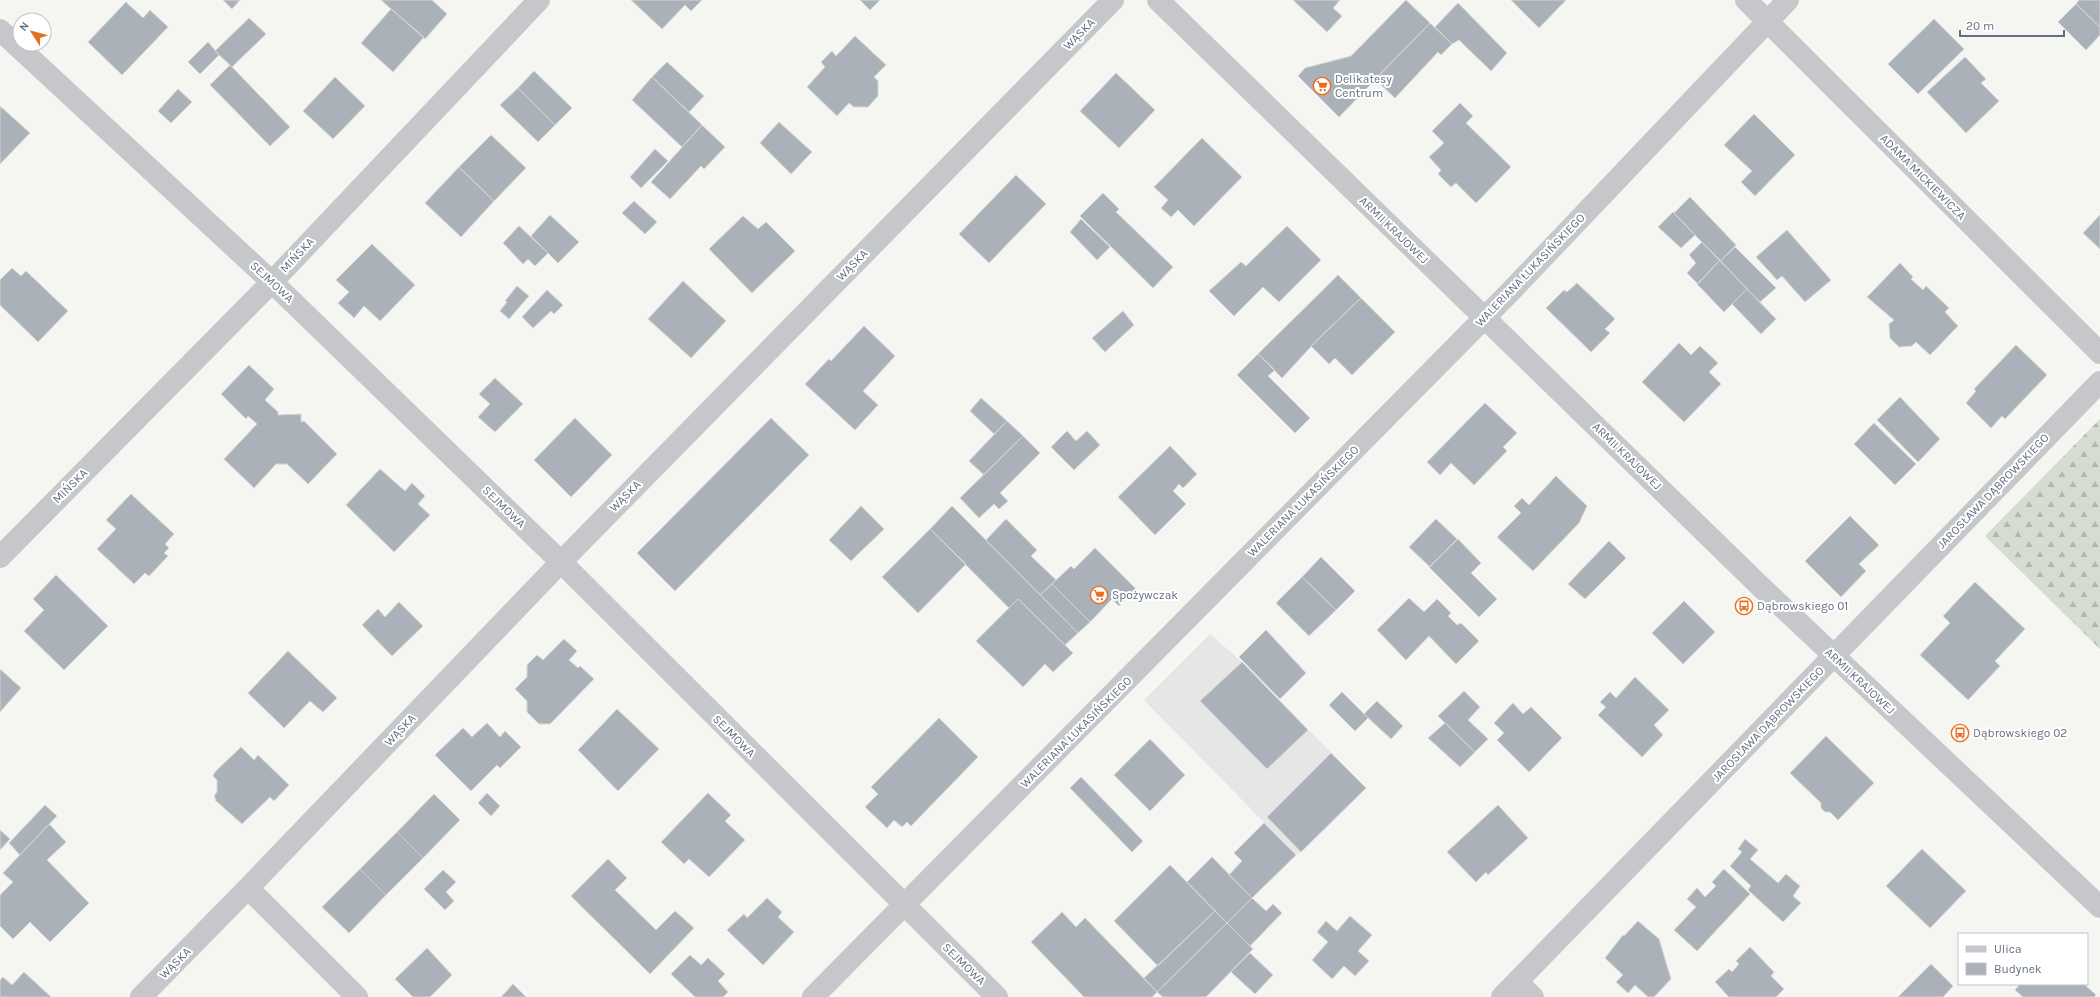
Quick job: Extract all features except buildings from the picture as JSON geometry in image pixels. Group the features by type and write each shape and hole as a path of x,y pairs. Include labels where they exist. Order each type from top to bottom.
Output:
{"street":[{"name":"MIŃSKA","path":"0,557 272,282 539,0"},
{"name":"WĄSKA","path":"141,997 248,888 561,562 1113,0"},
{"name":"ARMII KRAJOWEJ","path":"1158,0 1834,657 2100,907"},
{"name":"ADAMA MICKIEWICZA","path":"1746,0 2100,353"},
{"name":"WALERIANA ŁUKASIŃSKIEGO","path":"813,997 1484,318 1788,0"},
{"name":"SEJMOWA","path":"0,30 272,282 561,562 904,906 997,997"},
{"name":"JAROSŁAWA DĄBROWSKIEGO","path":"1502,997 2100,382"},
{"path":"248,888 357,997"},
{"path":"1517,982 1533,997"}],"shaded area":[{"path":"1210,634 1242,662 1366,788 1301,852 1296,855 1144,700"}],"green space":[{"path":"2100,419 2100,649 1985,536"}],"place":[{"name":"Delikatesy Centrum","path":"1322,86"},
{"name":"Spożywczak","path":"1099,595"},
{"name":"Dąbrowskiego 01","path":"1744,606"},
{"name":"Dąbrowskiego 02","path":"1960,733"}]}
